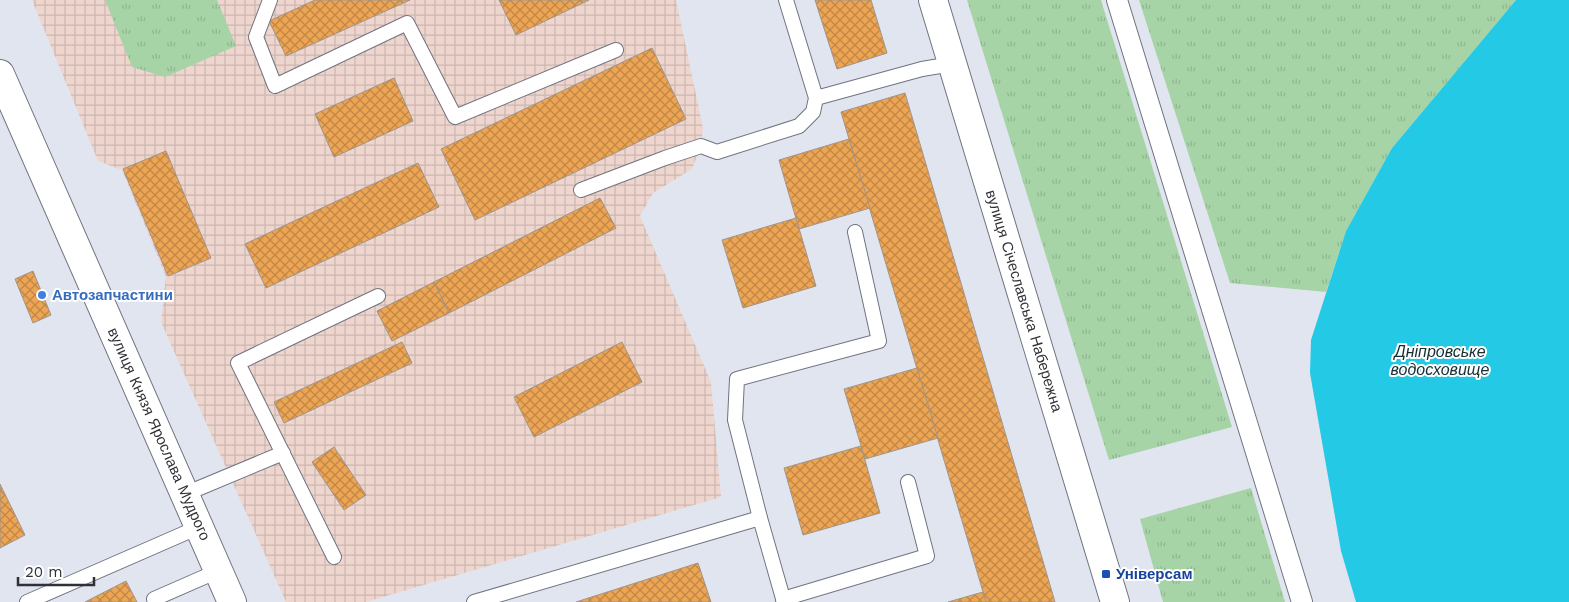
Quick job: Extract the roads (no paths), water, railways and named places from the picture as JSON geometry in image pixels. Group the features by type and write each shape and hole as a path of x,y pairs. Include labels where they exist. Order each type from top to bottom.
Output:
{"main road":[{"name":"вулиця Січеславська Набережна","path":"933,0 1115,602"},
{"name":"вулиця Князя Ярослава Мудрого","path":"3,89 232,602"}],"street":[{"path":"1117,0 1302,602"}],"lane":[{"path":"270,0 256,38 276,86 407,23 455,117 616,50"},
{"path":"581,190 701,146 717,152 799,126 813,112 816,98 786,0"},
{"path":"816,98 922,69 952,64"},
{"path":"855,232 880,341 737,379 735,420 760,518 784,600 927,556 908,482"},
{"path":"334,557 238,363 378,296"},
{"path":"185,494 283,453"},
{"path":"474,602 760,518"},
{"path":"27,602 199,527"},
{"path":"154,602 154,599 218,571"}],"water":[{"name":"Дніпровське водосховище","path":"1516,0 1569,0 1569,602 1356,602 1341,551 1310,373 1311,340 1346,231 1392,148"}],"place":[{"name":"Автозапчастини","path":"42,295"},
{"name":"Універсам","path":"1106,574"}]}
